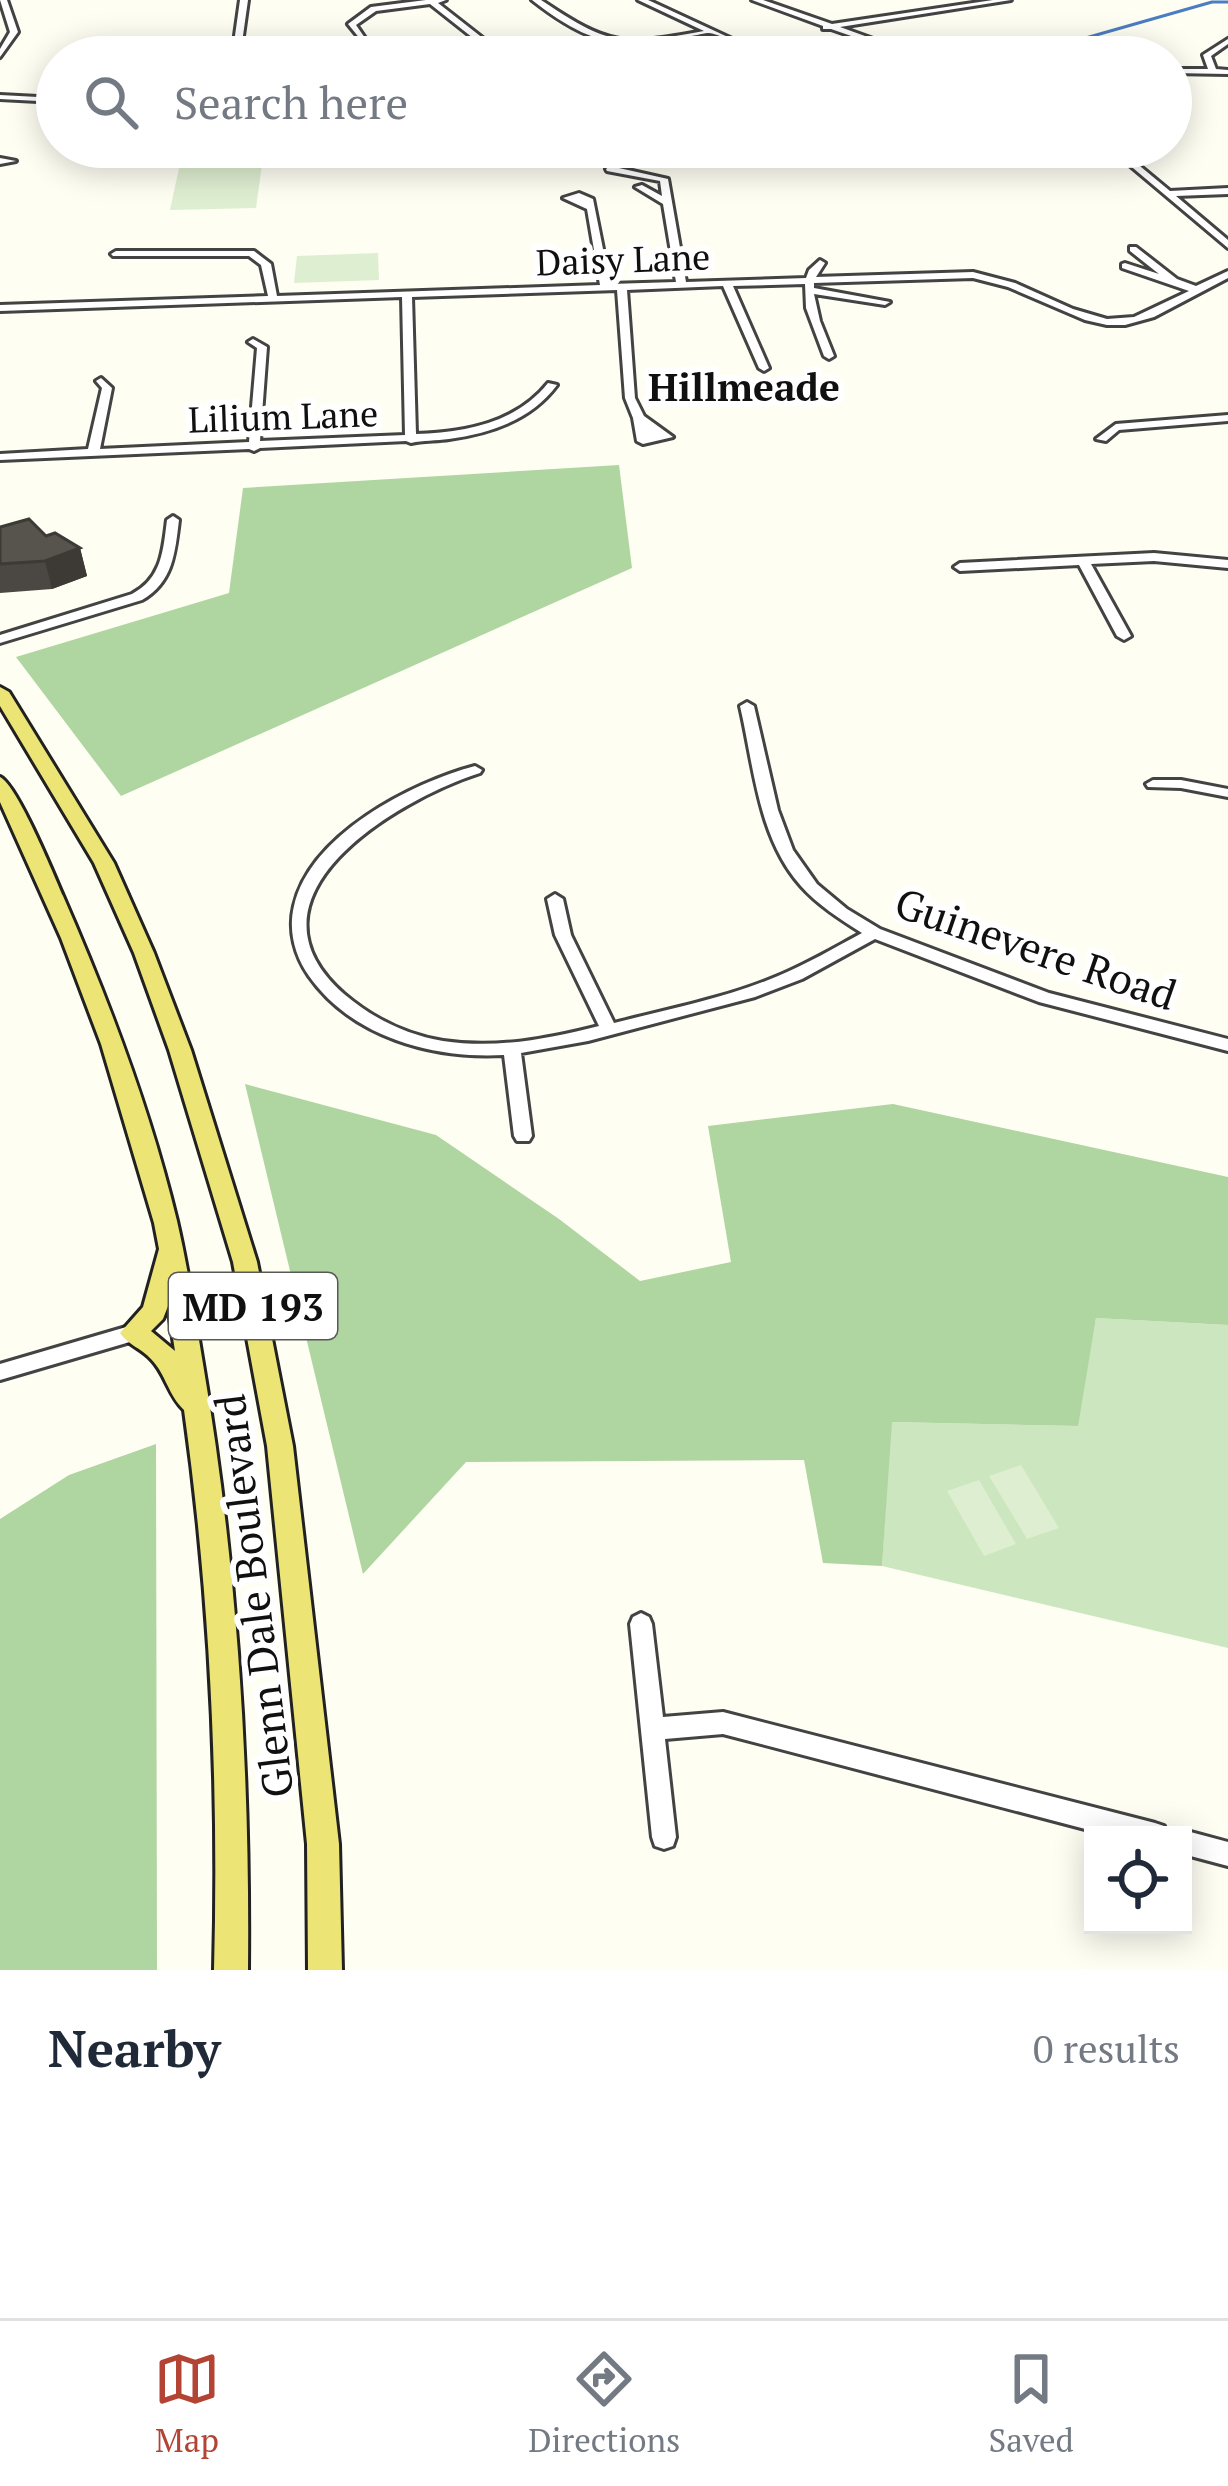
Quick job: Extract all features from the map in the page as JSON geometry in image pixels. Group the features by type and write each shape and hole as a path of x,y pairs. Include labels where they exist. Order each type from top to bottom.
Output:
{"main road":[{"name":"Glenn Dale Boulevard","path":"0,692 104,863 144,953 180,1049 244,1262 280,1447 323,1844 325,1970"},
{"name":"Glenn Dale Boulevard","path":"0,783 92,984 131,1100 170,1247 197,1405 218,1593 230,1777 231,1970"},
{"path":"170,1247 154,1312 133,1333 158,1349 172,1368 180,1394 197,1405"}],"street":[{"path":"0,55 14,32 2,0"},
{"path":"239,36 244,0"},
{"path":"360,36 352,24 362,14 442,0"},
{"path":"536,0 593,36"},
{"path":"642,0 714,36"},
{"path":"757,0 853,36"},
{"path":"826,27 1007,0"},
{"path":"431,1 475,36"},
{"path":"690,36 706,33"},
{"path":"1213,71 1208,56 1228,41"},
{"path":"1192,71 1228,72"},
{"path":"0,98 36,99"},
{"path":"1138,168 1228,245"},
{"path":"610,169 664,179 681,284"},
{"path":"639,187 649,195 667,197"},
{"path":"1170,194 1228,191"},
{"path":"591,208 605,286"},
{"path":"1133,249 1174,281"},
{"path":"151,252 251,253 266,264 273,298"},
{"path":"820,262 809,285 812,310 830,356"},
{"path":"1125,266 1194,289"},
{"name":"Daisy Lane","path":"0,308 986,276 1114,323 1139,319 1228,274"},
{"path":"726,282 764,368"},
{"path":"809,285 885,302"},
{"path":"622,286 630,398 639,418"},
{"path":"407,294 411,440"},
{"path":"253,342 262,347 262,398 254,448"},
{"path":"93,453 107,388 101,381"},
{"name":"Lilium Lane","path":"0,458 411,440 481,430 517,418 552,385"},
{"path":"1102,439 1116,427 1228,418"},
{"path":"0,639 137,598 156,587 167,566 173,520"},
{"path":"960,567 1176,557 1228,564"},
{"path":"1083,560 1124,636"},
{"name":"Guinevere Road","path":"747,706 776,820 797,872 833,906 874,933 1045,998 1228,1045"},
{"path":"476,770 433,784 338,848 311,880 301,937 319,981 370,1023 440,1046 512,1050 772,985 874,933"},
{"path":"1154,784 1228,793"},
{"path":"555,899 563,935 610,1029"},
{"path":"512,1050 523,1136"},
{"path":"0,1372 133,1333"},
{"path":"641,1624 664,1837"},
{"path":"653,1730 723,1723 1120,1826"},
{"path":"1192,1844 1228,1854"}],"green space":[{"path":"179,168 261,168 256,208 170,210"},
{"path":"378,253 379,280 294,283 297,256"},
{"path":"619,465 632,568 121,796 16,657 229,593 243,488"},
{"path":"245,1084 436,1135 640,1281 731,1262 708,1126 893,1104 1228,1177 1228,1325 1096,1318 1078,1426 892,1422 882,1566 823,1563 804,1460 466,1462 363,1574"},
{"path":"1096,1318 1228,1325 1228,1648 882,1566 891,1422 1077,1426"},
{"path":"156,1444 157,1970 0,1970 0,1519 69,1475"},
{"path":"1021,1465 1059,1528 1027,1539 989,1476"},
{"path":"979,1480 1016,1544 984,1556 947,1491"}],"building":[{"path":"29,519 46,536 55,533 80,548 45,561 0,564 0,527"}],"waterway":[{"path":"1093,36 1212,2 1228,2"}],"district":[{"name":"Hillmeade","path":"744,386"}]}
